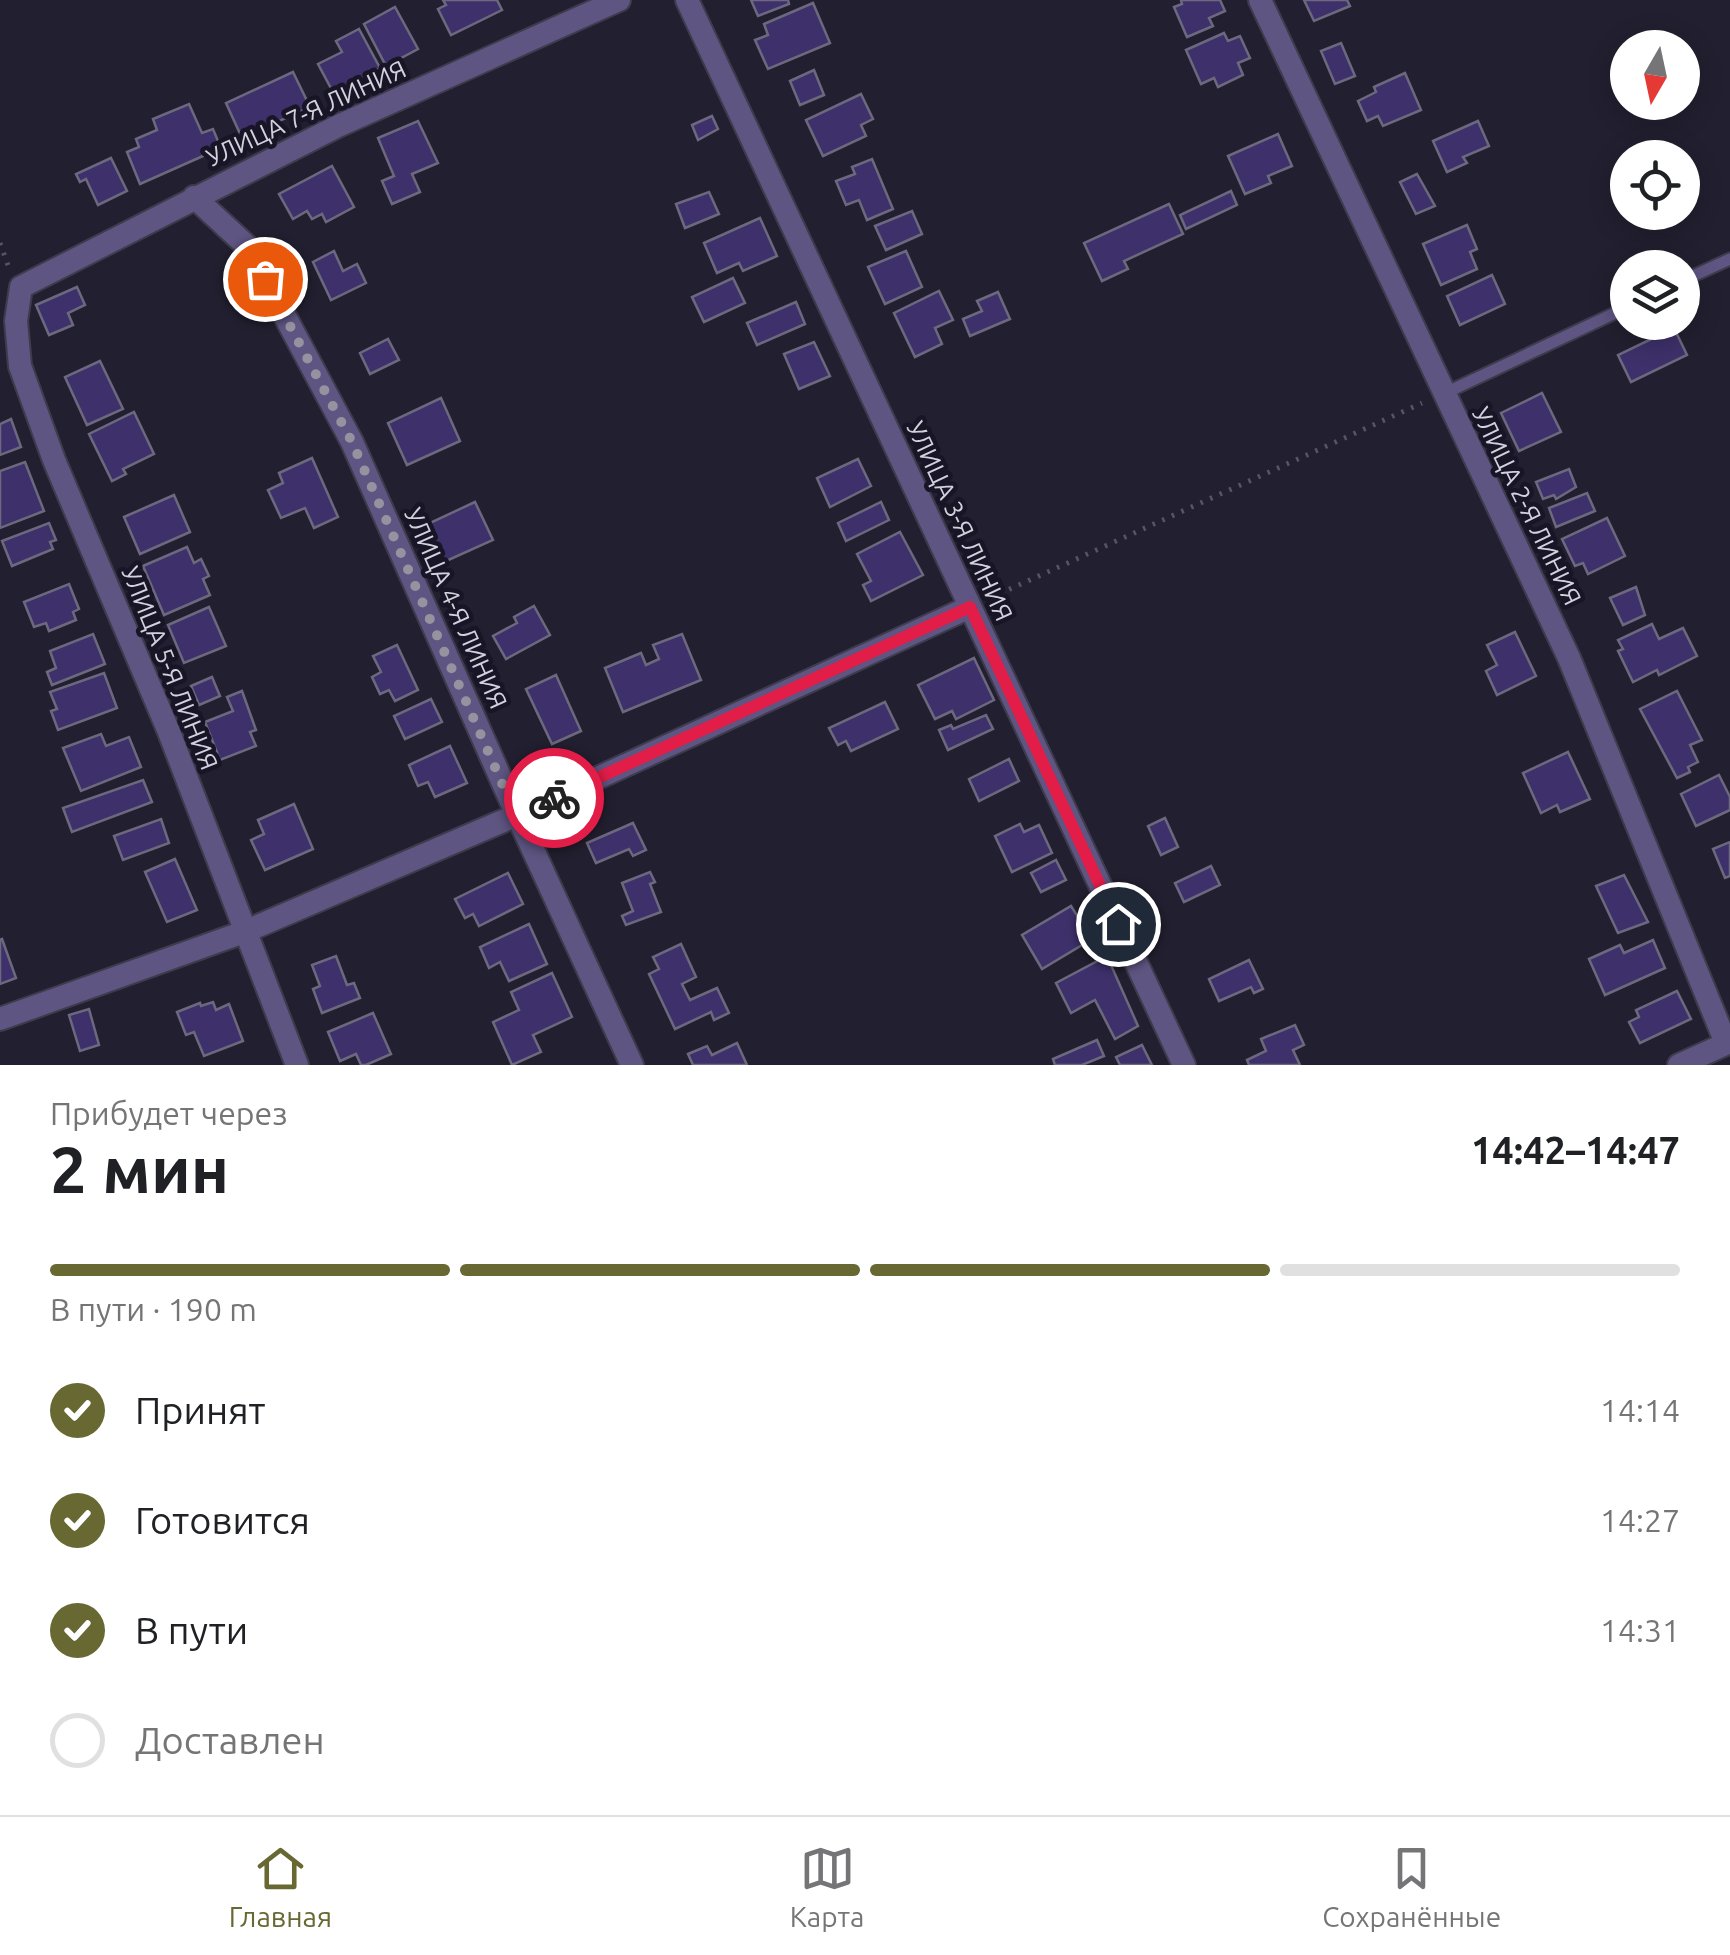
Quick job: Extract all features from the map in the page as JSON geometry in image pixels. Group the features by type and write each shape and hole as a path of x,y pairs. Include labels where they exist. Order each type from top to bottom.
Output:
{"street":[{"name":"УЛИЦА 7-Я ЛИНИЯ","path":"21,287 338,126 619,0"},
{"name":"УЛИЦА 3-Я ЛИНИЯ","path":"687,0 1184,1065"},
{"name":"УЛИЦА 2-Я ЛИНИЯ","path":"1260,0 1392,274 1443,394 1569,658 1728,1042"},
{"name":"УЛИЦА 4-Я ЛИНИЯ","path":"194,197 248,247 352,442 516,815 632,1065"},
{"name":"УЛИЦА 5-Я ЛИНИЯ","path":"21,287 16,320 20,366 54,460 169,732 297,1065"},
{"path":"0,1019 244,932 516,815 970,607"},
{"path":"1678,1065 1728,1042"}],"lane":[{"path":"1700,273 1730,259"},
{"path":"1443,394 1610,315"}],"path":[{"path":"970,607 1443,394"}],"building":[{"path":"443,0 497,0 502,10 451,35 438,9 446,5"},
{"path":"751,0 788,0 789,4 758,16"},
{"path":"1181,0 1220,0 1225,11 1209,18 1213,26 1187,37 1174,7 1182,4"},
{"path":"1304,0 1347,0 1350,6 1314,21"},
{"path":"813,3 830,43 768,69 755,40 768,35 764,24"},
{"path":"395,7 418,49 386,66 364,24"},
{"path":"359,29 380,68 333,92 318,64 342,52 336,41"},
{"path":"1224,33 1228,41 1240,36 1250,58 1238,63 1243,75 1218,87 1214,78 1201,84 1186,50"},
{"path":"1341,43 1355,76 1335,84 1321,51"},
{"path":"814,70 824,95 800,105 790,81"},
{"path":"293,72 310,107 242,138 226,103"},
{"path":"1405,73 1421,110 1383,126 1378,116 1367,121 1358,101 1376,92 1374,87"},
{"path":"861,94 873,119 861,125 866,136 823,156 806,120"},
{"path":"189,104 202,133 213,129 221,148 140,184 127,152 139,147 136,139 157,130 153,119"},
{"path":"712,116 718,129 698,140 692,125"},
{"path":"418,121 438,163 412,174 420,192 392,204 382,181 394,176 378,138"},
{"path":"1478,121 1489,146 1463,157 1467,163 1447,172 1433,141"},
{"path":"1278,134 1292,166 1268,176 1271,183 1245,194 1228,156"},
{"path":"111,158 127,191 98,205 86,179 80,182 76,174"},
{"path":"872,159 893,209 867,220 859,200 846,205 836,181 855,174 852,167"},
{"path":"332,166 354,207 326,222 322,214 312,219 307,211 293,219 279,194"},
{"path":"1417,174 1435,206 1416,214 1400,182"},
{"path":"1231,191 1237,205 1186,229 1180,215"},
{"path":"709,192 719,214 685,228 676,204"},
{"path":"1169,204 1183,234 1124,261 1128,269 1102,281 1084,243"},
{"path":"912,211 922,234 886,250 875,226"},
{"path":"760,218 777,256 743,271 739,263 717,273 704,243"},
{"path":"1467,225 1477,249 1470,252 1477,269 1441,285 1423,244"},
{"path":"334,251 343,271 357,264 366,283 331,300 313,262"},
{"path":"906,251 922,287 885,304 868,267"},
{"path":"1492,275 1505,304 1460,325 1447,296"},
{"path":"733,278 745,303 704,322 692,297"},
{"path":"77,287 85,305 68,313 73,325 49,335 36,305"},
{"path":"939,291 953,320 935,328 942,344 915,357 894,313"},
{"path":"998,292 1010,319 970,336 963,319 982,311 977,301"},
{"path":"796,302 805,324 757,345 747,323"},
{"path":"388,339 399,360 370,374 360,353"},
{"path":"1649,340 1680,340 1687,355 1631,382 1618,355"},
{"path":"814,342 830,376 799,389 784,354"},
{"path":"100,361 123,409 87,425 65,377"},
{"path":"1542,393 1561,432 1519,451 1501,413"},
{"path":"441,398 460,441 407,465 388,423"},
{"path":"134,412 154,454 123,469 126,474 112,481 89,434"},
{"path":"11,419 21,447 0,455 0,424"},
{"path":"312,458 338,517 314,528 305,508 281,518 268,490 283,483 279,473"},
{"path":"858,459 871,486 830,507 817,478"},
{"path":"25,462 44,511 0,528 0,471"},
{"path":"1569,469 1576,487 1556,499 1554,495 1543,499 1536,482"},
{"path":"1587,493 1595,511 1556,527 1549,508"},
{"path":"174,495 190,532 140,554 124,517"},
{"path":"475,502 493,540 435,566 417,529"},
{"path":"881,502 889,520 846,541 838,523"},
{"path":"1607,518 1625,556 1588,574 1583,563 1575,566 1562,539"},
{"path":"49,523 56,540 50,542 53,549 12,566 2,541"},
{"path":"900,532 923,575 871,601 863,585 871,581 857,554"},
{"path":"187,547 194,563 201,559 209,576 203,579 210,595 164,615 143,566"},
{"path":"69,584 79,609 73,612 76,620 49,631 46,623 34,627 24,602"},
{"path":"1636,587 1645,615 1623,625 1610,598"},
{"path":"534,606 550,635 506,659 493,636 517,623 514,617"},
{"path":"209,607 226,646 184,663 168,625"},
{"path":"1652,624 1659,639 1683,628 1697,656 1659,675 1657,670 1633,682 1618,651 1623,649 1618,640"},
{"path":"1515,632 1536,676 1497,695 1486,671 1497,665 1487,645"},
{"path":"93,634 105,664 52,685 47,672 56,668 50,651"},
{"path":"682,634 701,680 623,712 605,668 641,653 646,665 659,659 653,645"},
{"path":"397,645 418,690 395,701 389,690 380,694 372,677 381,672 373,656"},
{"path":"974,658 994,700 956,719 952,711 935,719 918,685"},
{"path":"104,673 117,708 58,730 51,711 57,709 50,692"},
{"path":"556,675 581,731 552,744 526,689"},
{"path":"212,677 220,696 199,705 191,686"},
{"path":"242,691 256,730 250,732 256,746 220,760 205,722 233,711 227,697"},
{"path":"1677,691 1702,740 1690,745 1698,762 1688,767 1690,772 1677,778 1640,709"},
{"path":"431,699 442,722 405,739 394,716"},
{"path":"885,702 898,729 851,751 846,741 838,745 829,728"},
{"path":"986,715 993,729 948,750 939,730 951,725 953,729"},
{"path":"101,734 106,746 129,737 141,767 81,791 63,748"},
{"path":"450,746 467,783 435,797 428,782 418,786 409,765"},
{"path":"1568,752 1590,799 1560,812 1557,805 1541,813 1523,773"},
{"path":"1009,759 1019,781 979,801 969,779"},
{"path":"1719,775 1730,797 1730,810 1696,826 1681,794"},
{"path":"143,780 152,802 72,832 63,808"},
{"path":"294,804 313,849 265,870 251,840 264,834 258,820"},
{"path":"1165,818 1178,847 1161,855 1148,826"},
{"path":"161,819 169,843 123,860 114,836"},
{"path":"633,823 646,850 633,856 629,849 596,863 587,843"},
{"path":"1020,824 1024,832 1039,825 1052,853 1012,872 995,836"},
{"path":"1730,842 1730,876 1725,878 1713,849"},
{"path":"175,859 197,910 167,922 145,872"},
{"path":"1056,860 1066,880 1041,892 1031,873"},
{"path":"1211,866 1220,885 1184,902 1175,883"},
{"path":"650,872 655,882 650,884 661,912 626,925 622,916 633,911 622,883"},
{"path":"508,873 523,904 479,926 473,914 465,918 455,899"},
{"path":"1624,875 1648,922 1618,933 1596,886"},
{"path":"1071,906 1092,939 1042,969 1022,935"},
{"path":"529,924 547,964 509,981 500,962 489,968 480,947"},
{"path":"0,940 16,978 0,984"},
{"path":"1653,940 1665,968 1605,995 1589,959 1620,945 1624,953"},
{"path":"681,944 696,977 682,984 690,1000 717,988 729,1013 714,1020 711,1012 675,1029 649,974 659,969 653,957"},
{"path":"336,956 347,985 354,983 360,998 322,1013 313,989 320,986 312,965"},
{"path":"1107,956 1138,1026 1115,1039 1095,1000 1071,1013 1056,983"},
{"path":"1249,960 1263,989 1254,993 1251,987 1219,1001 1209,979"},
{"path":"552,973 572,1017 533,1035 541,1052 512,1065 493,1022 519,1010 511,992"},
{"path":"1677,991 1691,1019 1640,1043 1629,1022 1639,1017 1636,1010"},
{"path":"213,1002 216,1010 229,1004 243,1041 204,1056 194,1032 186,1035 177,1012"},
{"path":"89,1009 99,1045 80,1051 69,1015"},
{"path":"373,1013 391,1054 366,1065 361,1065 356,1054 340,1061 328,1032"},
{"path":"1295,1025 1304,1045 1293,1050 1300,1065 1249,1065 1247,1060 1266,1051 1261,1039"},
{"path":"1097,1040 1104,1056 1082,1065 1055,1065 1053,1059"},
{"path":"737,1043 747,1065 693,1065 688,1054 707,1046 712,1055"},
{"path":"1142,1045 1152,1065 1120,1065 1116,1057"}],"way so far":[{"path":"265,279 352,442 516,815 554,798"}],"route":[{"path":"554,798 970,607 1118,924"}]}
